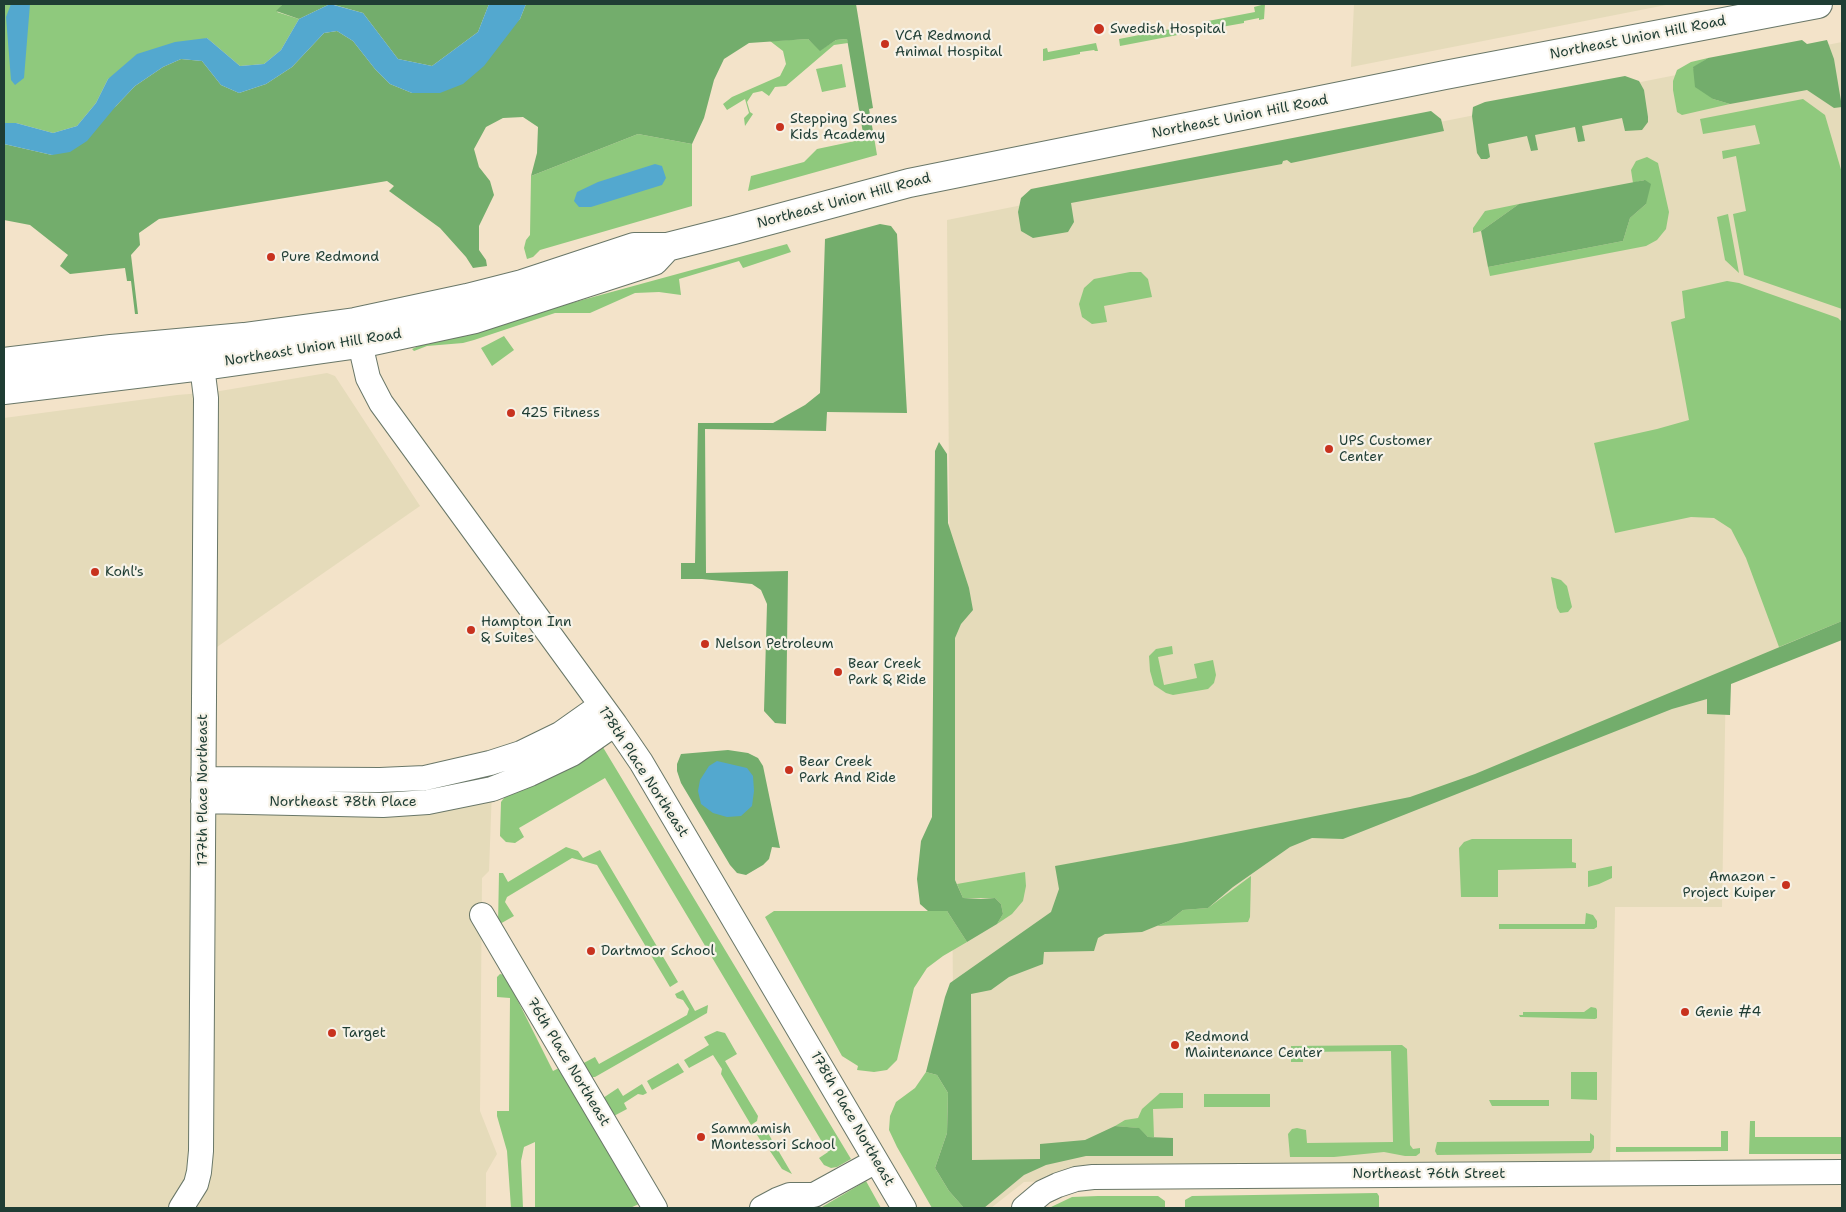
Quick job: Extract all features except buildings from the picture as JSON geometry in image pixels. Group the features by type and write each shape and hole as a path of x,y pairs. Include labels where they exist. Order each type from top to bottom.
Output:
{"main road":[{"name":"Northeast Union Hill Road","path":"4,362 111,349 244,337 357,333 475,319 654,262 667,246 909,183 1445,75 1818,4"},
{"name":"Northeast Union Hill Road","path":"4,390 202,366 357,333"}],"street":[{"name":"178th Place Northeast","path":"357,333 368,378 381,403 641,762 904,1208"},
{"name":"177th Place Northeast","path":"181,1208 196,1184 201,1160 206,398 202,366"},
{"name":"Northeast 78th Place","path":"203,790 425,778 490,763 521,753 560,734 601,705"},
{"name":"Northeast 78th Place","path":"203,790 383,805 428,802 492,789 530,774 572,754 615,724"},
{"name":"76th Place Northeast","path":"482,915 655,1208"},
{"path":"762,1208 790,1195 814,1195 876,1161"},
{"name":"Northeast 76th Street","path":"1024,1208 1044,1192 1058,1185 1076,1179 1093,1177 1842,1172"}],"shaded area":[{"path":"1354,4 1671,4 1351,67"},
{"path":"1842,42 1842,624 1726,672 1722,907 1615,907 1610,1166 1150,1176 1024,1182 991,1208 960,1208 953,996 947,220"},
{"path":"327,373 335,376 420,506 204,656 203,800 492,789 489,871 482,878 480,1111 497,1154 486,1173 486,1208 4,1208 4,418 177,395 214,392"}],"green space":[{"path":"4,4 283,4 277,12 299,19 281,50 264,64 240,66 207,38 108,79 96,103 77,126 53,133 16,123 4,123"},
{"path":"283,4 330,4 299,19 276,11"},
{"path":"331,4 489,4 478,32 432,66 398,59 363,13"},
{"path":"526,4 856,4 873,108 869,109 874,137 864,139 847,39 836,40 820,51 808,39 749,43 724,59 714,80 704,118 692,144 638,134 531,176 537,153 538,127 523,117 503,118 486,127 474,149 479,167 490,181 494,195 479,226 479,250 486,260 487,266 473,268 466,257 440,228 389,191 394,186 387,181 159,219 139,233 140,245 131,255 138,314 135,314 131,281 127,281 125,268 70,274 60,266 68,255 30,225 4,220 4,144 52,155 116,106 135,86 163,67 181,59 202,61 221,85 239,93 266,84 292,67 324,33 337,31 353,41 375,69 390,84 412,93 520,19"},
{"path":"1265,4 1264,19 1259,20 1259,18 1244,21 1244,23 1210,29 1208,21 1255,12 1254,7"},
{"path":"1186,26 1188,33 1120,46 1119,39"},
{"path":"808,39 820,50 836,40 847,39 848,43 834,45 786,86 775,87 769,96 762,91 753,93 747,102 750,112 753,114 745,126 744,118 749,113 745,99 727,110 723,104 732,97 780,76 786,64 783,51 770,41"},
{"path":"1802,40 1807,44 1827,40 1834,59 1842,107 1834,108 1807,90 1730,104 1713,99 1695,87 1693,67 1708,58"},
{"path":"1096,43 1098,51 1080,52 1080,54 1043,61 1043,49 1047,48 1048,52"},
{"path":"1708,58 1693,68 1713,99 1730,104 1682,115 1677,112 1673,90 1673,81 1677,70 1691,62"},
{"path":"842,64 846,87 822,92 816,69"},
{"path":"1625,76 1639,81 1644,90 1648,122 1642,130 1625,131 1622,118 1582,126 1585,141 1578,142 1575,127 1535,135 1538,150 1531,151 1527,136 1488,144 1490,157 1487,159 1481,159 1477,153 1472,116 1473,107 1485,102"},
{"path":"1803,99 1825,115 1842,173 1842,309 1744,275 1733,214 1746,211 1736,156 1723,159 1722,151 1760,144 1755,125 1703,134 1700,119"},
{"path":"1431,111 1441,119 1444,131 1291,163 1287,160 1283,161 1282,164 1071,203 1074,222 1068,232 1033,238 1021,231 1018,212 1021,198 1031,189"},
{"path":"638,134 692,144 692,206 540,250 533,257 527,259 524,248 526,240 530,235 531,176"},
{"path":"874,137 877,155 748,191 751,176 804,162 817,149"},
{"path":"1647,157 1658,163 1669,212 1666,229 1657,240 1646,246 1490,276 1488,267 1623,241 1630,218 1646,204 1644,180 1633,183 1631,170 1636,161"},
{"path":"1645,180 1651,184 1646,204 1630,218 1623,241 1488,267 1481,231 1519,204"},
{"path":"1519,204 1481,231 1473,233 1473,228 1485,211"},
{"path":"1728,214 1739,273 1725,260 1717,217"},
{"path":"880,224 891,226 897,234 907,413 827,412 826,431 705,429 706,573 788,571 786,724 775,723 764,711 767,604 761,590 752,584 681,579 681,563 695,563 698,423 773,423 805,405 820,393 825,239"},
{"path":"787,244 791,252 743,268 739,261 679,279 681,295 659,292 635,293 590,313 555,313 463,343 427,346 414,351 412,349 425,343"},
{"path":"1130,272 1141,272 1148,279 1152,297 1104,306 1107,322 1092,324 1082,317 1079,304 1084,288 1094,279"},
{"path":"1727,281 1739,283 1838,318 1842,322 1842,621 1779,647 1746,558 1731,529 1714,518 1691,517 1615,533 1594,443 1689,420 1671,322 1685,318 1682,291"},
{"path":"504,336 514,350 492,366 481,348"},
{"path":"939,442 947,454 948,523 969,588 973,610 961,624 955,638 955,880 963,898 995,898 1001,904 1003,914 997,924 967,942 947,911 928,911 920,904 917,879 921,841 932,817 935,451"},
{"path":"1551,577 1561,580 1567,586 1572,607 1568,612 1560,613 1557,608"},
{"path":"1842,621 1842,640 1731,684 1730,715 1707,714 1707,699 1672,709 1343,839 1312,838 1290,847 1233,887 1208,908 1183,910 1169,921 1142,932 1105,934 1098,938 1094,951 1044,952 1043,964 1009,977 991,990 971,994 972,1160 1040,1159 1040,1144 1085,1140 1115,1126 1139,1128 1148,1137 1173,1138 1173,1156 1086,1156 1046,1165 1024,1175 984,1208 964,1208 949,1191 935,1168 947,1133 948,1093 937,1075 926,1072 945,997 950,983 1051,912 1059,889 1055,866 1410,797 1475,774"},
{"path":"1172,646 1173,654 1158,657 1164,685 1197,678 1194,664 1213,660 1216,675 1214,683 1208,689 1173,695 1154,685 1150,671 1149,656 1156,649"},
{"path":"601,744 851,1159 837,1167 831,1168 824,1165 819,1158 828,1152 605,778 519,828 524,837 515,843 506,842 500,836 501,802 507,794"},
{"path":"728,750 748,753 758,758 763,766 780,848 772,847 769,859 746,875 737,873 730,865 681,783 677,771 677,764 681,754"},
{"path":"1472,839 1572,839 1572,862 1576,863 1576,868 1498,870 1498,897 1461,897 1459,848 1464,842"},
{"path":"566,847 578,851 583,858 600,850 678,982 670,987 597,865 572,858 507,897 505,902 514,916 498,925 499,873 503,873 508,882"},
{"path":"1612,866 1612,878 1588,887 1588,871"},
{"path":"1025,872 1026,886 1023,901 1012,914 997,924 1003,914 1001,904 995,898 963,898 957,884"},
{"path":"1251,876 1250,917 1248,922 1157,926 1169,921 1183,910 1208,908"},
{"path":"774,911 947,911 967,942 927,968 914,988 897,1060 887,1070 874,1072 857,1070 858,1066 842,1056 765,917"},
{"path":"1586,913 1593,915 1597,921 1597,927 1594,929 1499,929 1499,924 1585,924"},
{"path":"500,974 505,975 553,1071 559,1068 639,1204 630,1208 535,1208 535,1142 524,1147 521,1161 523,1208 511,1208 507,1151 497,1116 497,1111 509,1111 510,998 497,997 497,977"},
{"path":"683,990 695,1011 708,1005 707,1013 595,1077 589,1077 580,1065 595,1057 599,1064 687,1015 689,1009 683,1000 677,998 675,994"},
{"path":"1591,1007 1597,1010 1597,1018 1595,1019 1520,1017 1519,1015 1523,1015 1523,1012 1584,1012"},
{"path":"717,1031 725,1033 737,1054 725,1061 758,1116 757,1121 751,1125 721,1074 722,1069 713,1055 689,1068 684,1060 709,1045 704,1037"},
{"path":"1402,1045 1407,1049 1410,1145 1413,1149 1420,1148 1420,1153 1416,1156 1384,1152 1334,1157 1290,1157 1288,1134 1292,1129 1297,1128 1306,1130 1307,1143 1393,1142 1391,1051 1303,1052 1303,1062 1291,1062 1291,1046"},
{"path":"678,1063 684,1072 652,1090 647,1081"},
{"path":"926,1072 937,1075 948,1093 947,1133 935,1168 949,1191 964,1208 932,1208 889,1130 890,1116 896,1102 915,1088"},
{"path":"1571,1072 1597,1072 1597,1100 1571,1099"},
{"path":"642,1084 647,1093 643,1095 638,1094 624,1103 627,1109 612,1117 603,1098 618,1088 623,1096"},
{"path":"1160,1093 1183,1093 1183,1108 1153,1109 1154,1137 1148,1137 1138,1128 1115,1126 1125,1120 1138,1118 1142,1109"},
{"path":"1204,1094 1270,1094 1270,1107 1204,1107"},
{"path":"1489,1100 1549,1100 1549,1106 1492,1106"},
{"path":"1750,1121 1755,1121 1755,1137 1842,1137 1842,1154 1749,1154"},
{"path":"759,1127 765,1128 792,1174 782,1169 768,1148 764,1146 754,1130"},
{"path":"1721,1131 1728,1131 1728,1151 1616,1152 1616,1147 1721,1147"},
{"path":"1590,1133 1594,1136 1594,1148 1591,1153 1437,1155 1435,1151 1437,1142 1590,1141"},
{"path":"866,1181 881,1208 822,1208 822,1207"},
{"path":"1377,1193 1379,1196 1379,1208 1185,1208 1185,1200 1192,1196"},
{"path":"1158,1196 1165,1201 1165,1208 1049,1208 1072,1197"}],"water":[{"path":"11,4 30,4 24,78 15,85 11,80 6,17"},
{"path":"330,4 363,13 398,59 432,66 478,32 489,4 526,4 520,19 484,66 463,84 440,93 412,93 390,84 375,69 353,41 337,31 324,33 292,67 266,84 239,93 221,85 202,61 181,59 163,67 135,86 87,141 70,152 52,155 4,144 4,123 16,123 53,133 77,126 96,103 108,79 137,54 175,42 207,38 240,66 264,64 281,50 299,19"},
{"path":"655,164 662,166 666,178 662,185 591,207 579,207 574,201 577,192 598,182"},
{"path":"717,761 747,768 753,776 752,806 741,816 727,817 713,813 701,804 698,791 700,780 709,766"}],"place":[{"name":"Swedish Hospital","path":"1099,29"},
{"name":"VCA Redmond Animal Hospital","path":"885,44"},
{"name":"Stepping Stones Kids Academy","path":"780,127"},
{"name":"Pure Redmond","path":"271,257"},
{"name":"425 Fitness","path":"511,413"},
{"name":"UPS Customer Center","path":"1329,449"},
{"name":"Kohl's","path":"95,572"},
{"name":"Hampton Inn & Suites","path":"471,630"},
{"name":"Nelson Petroleum","path":"705,644"},
{"name":"Bear Creek Park & Ride","path":"838,672"},
{"name":"Bear Creek Park And Ride","path":"789,770"},
{"name":"Amazon - Project Kuiper","path":"1786,885"},
{"name":"Dartmoor School","path":"591,951"},
{"name":"Genie #4","path":"1685,1012"},
{"name":"Target","path":"332,1033"},
{"name":"Redmond Maintenance Center","path":"1175,1045"},
{"name":"Sammamish Montessori School","path":"701,1137"}]}
